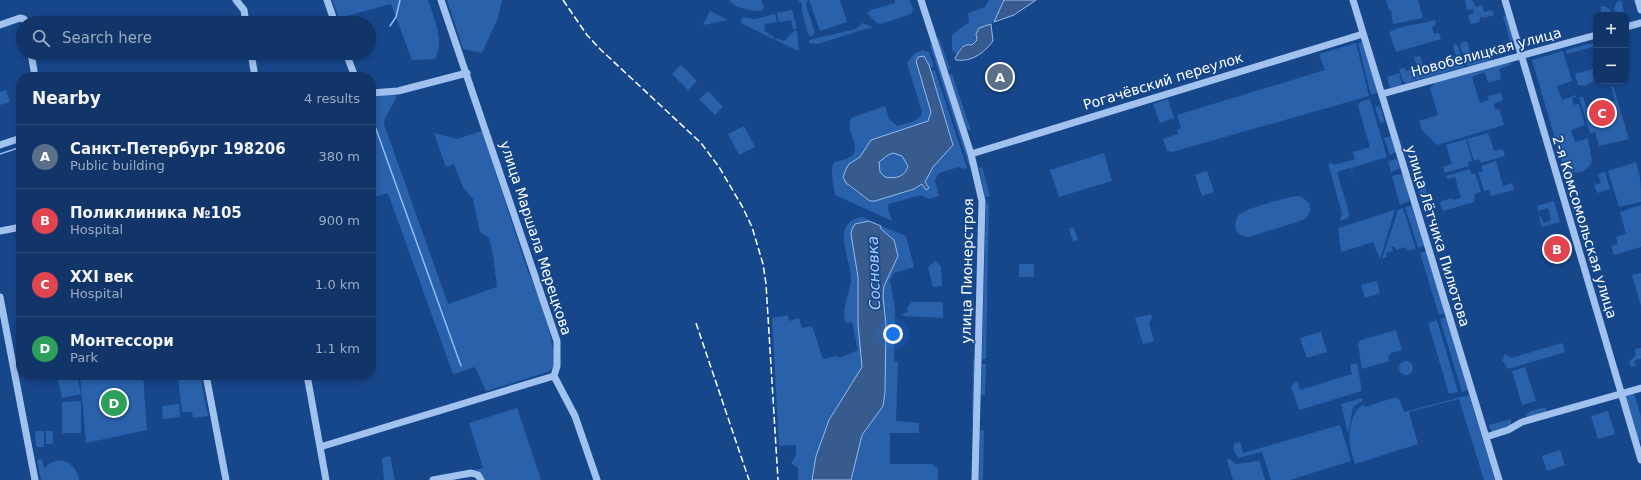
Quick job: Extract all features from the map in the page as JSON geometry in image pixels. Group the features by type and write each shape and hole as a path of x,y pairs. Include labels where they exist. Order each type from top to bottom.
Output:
{"street":[{"path":"236,0 244,10 245,16"},
{"path":"327,0 333,16"},
{"name":"улица Маршала Мерецкова","path":"441,0 482,116 557,341 558,366 554,376"},
{"name":"улица Пионерстроя","path":"921,0 975,153 983,207 975,480"},
{"name":"улица Лётчика Пилютова","path":"1353,0 1499,480"},
{"name":"2-я Комсомольская улица","path":"1505,0 1641,460"},
{"path":"1638,0 1641,10"},
{"path":"0,25 16,19"},
{"path":"1629,26 1641,23"},
{"name":"Рогачёвский переулок","path":"975,153 1363,34"},
{"name":"Новобелицкая улица","path":"1382,94 1593,36"},
{"path":"32,60 34,72"},
{"path":"252,60 254,72"},
{"path":"349,60 353,72"},
{"path":"376,93 404,90 467,73"},
{"path":"0,145 16,140"},
{"path":"0,231 16,228"},
{"path":"0,297 16,379"},
{"path":"320,447 554,376 575,416 597,480"},
{"path":"16,380 35,480"},
{"path":"207,380 226,480"},
{"path":"308,380 326,480"},
{"path":"1486,437 1508,430 1522,422 1641,388"},
{"path":"433,480 471,473 478,475 481,480"}],"shaded area":[{"path":"332,0 428,0 438,30 438,52 435,59 412,60 391,4 346,16 338,16"},
{"path":"447,0 502,0 498,18 482,53 463,49"},
{"path":"729,0 761,0 764,8 760,11 748,10 731,3"},
{"path":"798,0 808,0 806,5 815,33 811,37 808,34 802,11 802,4"},
{"path":"809,0 840,0 847,22 820,31"},
{"path":"895,0 909,0 913,9 911,14 881,24 877,23 867,13 871,10 895,3"},
{"path":"989,0 1004,0 994,22 980,28 976,40 969,46 960,48 957,55 952,50 952,35 969,22 968,13 985,7"},
{"path":"1386,0 1418,0 1423,18 1393,24 1391,10 1389,10"},
{"path":"1465,0 1472,0 1476,7 1482,5 1484,12 1492,10 1494,15 1484,18 1481,16 1479,22 1471,24 1468,15 1474,13 1473,9 1467,10"},
{"path":"1621,0 1624,12 1615,12 1614,8 1617,2"},
{"path":"1604,6 1610,9 1611,12 1601,12 1600,7"},
{"path":"792,10 797,29 793,29 791,20 779,22 777,13"},
{"path":"710,11 728,20 703,25"},
{"path":"775,14 777,22 765,24 764,31 774,37 773,39 741,23 742,17 755,19"},
{"path":"1507,15 1516,47 1512,48 1503,16"},
{"path":"1435,20 1436,25 1432,27 1434,34 1439,33 1441,39 1396,52 1389,32 1400,27"},
{"path":"862,23 871,26 872,28 818,44 809,43 809,40 856,29"},
{"path":"794,31 797,31 799,51 775,40 776,38 784,41"},
{"path":"939,38 950,69 948,70 937,39"},
{"path":"1467,41 1470,52 1497,45 1499,53 1491,55 1492,60 1467,66 1460,45"},
{"path":"1362,42 1378,92 1371,95 1358,43"},
{"path":"1356,43 1369,96 1172,152 1167,151 1163,139 1178,134 1177,130 1181,128 1177,115 1325,70 1319,54"},
{"path":"1455,43 1458,46 1464,67 1406,83 1403,81 1399,69 1405,68 1406,71 1417,67 1414,57 1420,56 1423,66 1456,56 1453,46"},
{"path":"1593,43 1593,47 1567,54 1566,50"},
{"path":"932,45 971,165 969,166 930,46"},
{"path":"922,50 929,52 934,66 930,68 926,57 916,61 931,112 929,118 922,124 871,140 860,157 846,169 848,186 870,201 875,201 914,189 922,184 928,188 925,182 933,167 953,145 931,71 935,70 967,168 963,169 959,167 939,173 935,180 939,196 929,199 921,195 889,204 888,208 892,221 835,195 832,170 834,162 848,158 854,152 855,148 850,129 851,118 885,106 889,119 897,126 912,122 919,118 922,112 907,63 915,53"},
{"path":"1563,51 1572,81 1557,86 1562,100 1576,95 1576,97 1572,98 1574,105 1579,104 1585,125 1571,130 1575,142 1588,138 1592,162 1586,169 1576,173 1564,169 1532,60"},
{"path":"1510,62 1511,65 1499,69 1501,79 1488,83 1485,72 1472,77 1480,103 1489,100 1488,96 1501,93 1503,100 1494,104 1495,110 1499,109 1504,125 1437,145 1422,130 1419,121 1438,115 1430,88 1435,83"},
{"path":"681,65 697,81 688,90 672,74"},
{"path":"1593,69 1593,82 1585,86 1578,85 1575,74"},
{"path":"1399,73 1402,85 1390,88 1387,77"},
{"path":"952,74 971,131 967,129 949,75"},
{"path":"1613,86 1629,139 1599,146 1595,132 1590,133 1579,97 1583,97 1587,108 1607,104 1615,100 1611,87"},
{"path":"6,90 10,102 0,105 0,92"},
{"path":"708,91 723,107 715,115 699,99"},
{"path":"393,94 397,97 385,118 384,124 448,304 497,287 493,255 489,238 480,232 473,199 463,187 454,164 446,167 434,133 457,139 481,131 483,134 528,272 546,318 554,356 554,367 548,372 486,391 475,367 453,374 389,196 387,193 376,196 376,96"},
{"path":"1168,99 1174,118 1160,123 1153,104"},
{"path":"1370,99 1387,157 1351,168 1355,181 1350,168 1337,172 1349,213 1348,218 1340,221 1342,213 1328,164 1333,163 1334,165 1355,159 1353,152 1370,147 1358,106 1361,101"},
{"path":"1380,106 1385,122 1380,123 1375,107"},
{"path":"744,126 755,147 739,155 728,134"},
{"path":"1488,133 1494,151 1503,149 1505,156 1481,163 1479,159 1474,161 1467,139"},
{"path":"1391,136 1396,152 1390,155 1384,138"},
{"path":"1466,139 1472,161 1468,162 1469,166 1445,173 1443,167 1452,164 1446,145"},
{"path":"893,153 902,155 908,166 907,170 900,176 893,178 885,177 880,172 879,162"},
{"path":"1104,153 1112,181 1059,197 1050,170"},
{"path":"1416,156 1429,199 1422,201 1409,158"},
{"path":"1397,159 1400,168 1391,172 1388,161"},
{"path":"1496,161 1503,186 1512,183 1514,190 1491,196 1489,190 1484,191 1478,172 1483,171 1481,166"},
{"path":"1636,162 1639,172 1641,202 1619,207 1608,171"},
{"path":"982,167 990,196 985,197 979,168"},
{"path":"1470,169 1471,174 1475,173 1481,192 1475,194 1474,202 1443,211 1440,203 1442,201 1452,198 1453,200 1461,198 1455,177 1447,179 1446,176"},
{"path":"1207,171 1214,192 1202,196 1195,175"},
{"path":"1605,172 1610,189 1597,193 1594,185 1601,183 1598,174"},
{"path":"1400,174 1403,176 1410,200 1400,205 1392,176"},
{"path":"1299,196 1307,201 1310,207 1309,214 1303,220 1249,237 1245,237 1236,230 1236,220 1242,212 1268,203"},
{"path":"1554,201 1560,222 1542,227 1539,217 1541,216 1543,223 1551,220 1548,208 1538,211 1537,206"},
{"path":"989,203 986,359 982,359 986,204"},
{"path":"1641,205 1641,247 1614,255 1611,246 1618,244 1616,237 1626,234 1620,212"},
{"path":"1405,207 1412,207 1424,246 1418,248"},
{"path":"1403,208 1416,249 1407,251 1406,247 1396,250 1394,246 1391,247 1393,251 1386,253 1387,257 1382,259 1398,210"},
{"path":"1395,210 1380,259 1373,242 1341,252 1338,228"},
{"path":"862,217 868,219 868,222 859,223 851,234 858,277 858,324 862,367 829,420 816,456 812,480 798,480 798,468 791,463 796,456 796,445 779,446 772,318 788,315 789,321 799,318 802,328 812,326 823,359 836,356 840,358 858,350 852,322 846,323 844,317 851,278 844,242 844,234 846,226 852,221"},
{"path":"881,226 906,236 914,267 894,273 890,280 895,309 894,361 898,362 896,421 919,423 919,433 890,433 890,464 932,464 938,469 938,480 851,480 862,435 883,406 885,392 886,326 883,296 884,286 898,256 894,240 880,228"},
{"path":"1074,228 1078,240 1073,241 1069,229"},
{"path":"1426,251 1445,313 1439,315 1420,253"},
{"path":"935,261 941,266 942,286 933,287 928,267"},
{"path":"1019,264 1034,264 1034,277 1019,277"},
{"path":"1641,273 1641,306 1632,275"},
{"path":"1377,281 1380,293 1365,298 1361,285"},
{"path":"912,302 943,302 943,318 902,316 908,312 907,307"},
{"path":"1151,314 1152,318 1149,323 1154,341 1143,344 1135,318"},
{"path":"1446,317 1468,390 1462,392 1440,319"},
{"path":"1437,320 1458,392 1449,394 1428,323"},
{"path":"1396,330 1402,350 1391,353 1388,357 1389,361 1362,369 1358,344 1361,340"},
{"path":"1321,332 1327,352 1307,358 1300,338"},
{"path":"1562,343 1565,352 1508,369 1504,362 1502,362 1505,354 1511,358"},
{"path":"1641,348 1641,359 1634,360 1636,366 1631,367 1629,362 1636,355 1635,349"},
{"path":"973,359 975,359 974,421 972,421"},
{"path":"1406,361 1411,363 1413,368 1411,373 1406,375 1401,373 1399,368 1401,363"},
{"path":"1357,363 1362,391 1299,410 1291,386 1297,381 1300,390 1352,374 1350,365"},
{"path":"982,364 986,364 985,395 981,395"},
{"path":"1525,367 1536,401 1522,405 1512,371"},
{"path":"58,380 78,380 81,394 62,398"},
{"path":"80,380 143,380 147,430 86,443"},
{"path":"179,380 201,380 208,416 193,418 192,412 182,412"},
{"path":"1634,393 1641,417 1641,440 1639,441 1625,398 1626,395"},
{"path":"1469,395 1495,480 1484,480 1459,399 1409,412 1418,444 1355,464 1350,448 1350,432 1354,415 1359,407 1363,405 1365,407 1396,397 1400,400 1404,412"},
{"path":"1362,398 1363,400 1353,407 1348,434 1341,404"},
{"path":"81,401 81,433 62,433 62,402"},
{"path":"179,404 180,417 163,419 162,406"},
{"path":"1545,407 1547,412 1527,418 1526,414"},
{"path":"517,408 541,480 484,480 473,470 483,468 469,423"},
{"path":"1608,411 1615,434 1598,439 1591,416"},
{"path":"1511,419 1511,426 1492,433 1489,425"},
{"path":"1340,425 1351,461 1290,480 1271,480 1262,452 1239,458 1234,450 1234,444 1240,442 1243,453"},
{"path":"980,430 984,430 983,480 979,480"},
{"path":"35,431 44,431 44,447 36,447"},
{"path":"46,431 53,431 53,444 46,444"},
{"path":"1560,450 1565,465 1547,471 1542,456"},
{"path":"390,456 395,480 384,480 382,458"},
{"path":"42,459 44,469 55,461 65,461 74,468 79,480 41,480 37,460"},
{"path":"1230,459 1236,464 1257,461 1260,462 1265,480 1233,480 1227,460"}],"water":[{"path":"1004,0 1036,0 1014,15 994,22"},
{"path":"991,24 993,41 986,49 977,56 967,60 956,60 955,58 964,46 972,45 977,40 976,34 979,28"},
{"path":"924,56 929,65 953,145 933,167 925,182 929,188 926,190 922,184 914,189 875,201 870,201 846,183 843,177 849,164 860,157 871,140 928,121 931,112 916,61 918,57","holes":["893,153 902,156 908,166 905,173 900,176 889,178 885,177 880,172 879,162 888,155"]},
{"name":"Сосновка","path":"869,221 881,226 880,228 894,240 898,256 884,286 883,296 886,326 885,392 883,406 862,435 851,480 812,480 816,456 829,420 862,367 858,324 858,277 851,234 855,224"}],"waterway":[{"path":"390,26 396,17 400,0"},
{"path":"376,129 461,366"},
{"path":"0,154 16,149"}],"railway":[{"path":"563,0 587,35 601,50 701,143 719,167 742,206 752,227 763,264 766,284 778,480"},
{"path":"696,323 749,480"}],"place":[{"name":"Санкт-Петербург 198206","path":"1000,77"},
{"name":"XXI век","path":"1602,113"},
{"name":"Поликлиника №105","path":"1557,249"},
{"name":"Монтессори","path":"114,403"}]}
